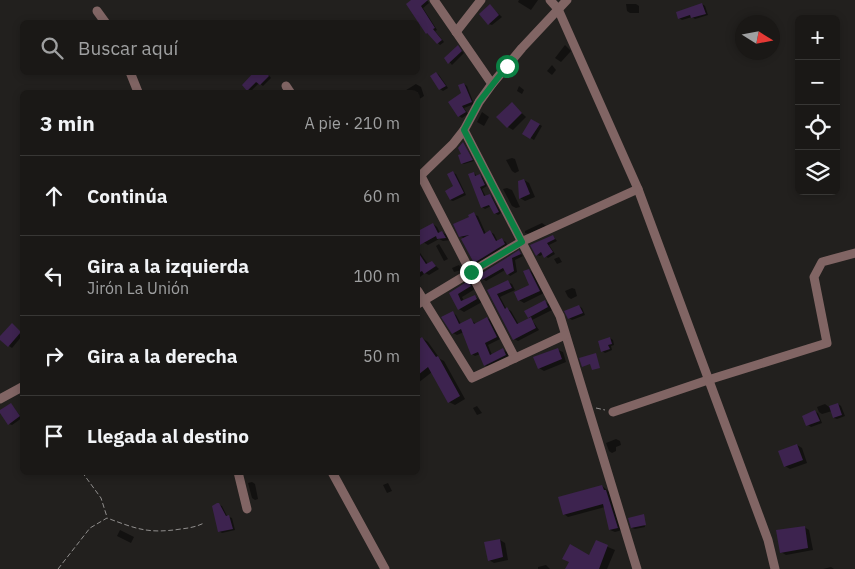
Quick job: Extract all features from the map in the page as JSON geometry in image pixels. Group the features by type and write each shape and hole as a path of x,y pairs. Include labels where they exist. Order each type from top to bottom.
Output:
{"street":[{"path":"434,0 492,84"},
{"path":"456,32 481,0"},
{"path":"550,0 558,9 638,189 768,540 775,569"},
{"path":"420,176 453,144 464,130 479,102 492,84 522,48 567,0"},
{"path":"97,11 104,20"},
{"path":"131,75 137,90"},
{"path":"464,130 560,316 637,569"},
{"path":"420,179 515,358"},
{"path":"565,335 472,378 420,303 522,242 638,189"},
{"path":"613,412 827,343 814,277 822,262 855,253"},
{"path":"0,399 20,388"},
{"path":"239,475 247,509"},
{"path":"334,475 385,569"}],"path":[{"path":"587,405 613,412"},
{"path":"84,475 101,498 107,518"},
{"path":"107,518 139,530 159,532 197,526 204,523"},
{"path":"58,569 90,528 107,518"}],"building":[{"path":"411,0 428,0 421,6 435,28 433,29 442,40 437,44 426,34 420,25 420,20 417,20 406,4"},
{"path":"702,3 706,14 691,18 690,15 678,19 676,12"},
{"path":"490,4 499,15 488,25 479,14"},
{"path":"458,45 462,51 448,64 444,58"},
{"path":"436,72 446,86 439,90 430,76"},
{"path":"251,75 269,76 260,85 256,82 248,90 242,85"},
{"path":"464,83 472,102 462,106 466,112 458,117 448,102 461,93 458,85"},
{"path":"512,102 522,113 507,128 496,117"},
{"path":"531,119 540,124 530,139 522,134"},
{"path":"463,142 473,160 461,164 458,155 461,154 458,148"},
{"path":"453,171 464,193 450,200 445,191 453,186 447,174"},
{"path":"474,172 475,176 480,174 485,185 480,187 484,196 490,194 499,212 494,214 489,205 481,208 468,174"},
{"path":"524,179 530,194 519,199 518,181"},
{"path":"474,212 484,234 490,230 496,241 502,238 505,244 474,263 461,239 469,235 459,237 453,224 469,217 468,215"},
{"path":"433,223 438,233 442,231 446,238 437,239 436,236 420,245 420,230"},
{"path":"553,235 555,239 547,243 553,252 544,258 541,252 536,256 530,245"},
{"path":"519,250 521,254 512,258 514,271 507,275 503,268 482,280 479,275"},
{"path":"420,255 426,264 432,261 436,266 424,274 422,271 420,272"},
{"path":"529,269 540,291 518,301 514,292 529,285 523,271"},
{"path":"508,280 512,288 497,294 505,309 507,307 517,324 531,317 536,328 513,340 487,290"},
{"path":"468,281 471,286 458,294 461,301 475,295 477,299 458,310 449,293"},
{"path":"545,300 548,307 528,318 524,311"},
{"path":"579,305 583,313 568,319 564,311"},
{"path":"453,311 459,324 471,318 474,324 487,317 497,337 485,343 490,355 503,348 506,355 484,366 478,352 471,355 461,329 452,334 441,317"},
{"path":"12,323 20,331 8,347 0,340 0,336"},
{"path":"422,337 436,357 438,356 460,396 448,403 428,367 420,373 420,338"},
{"path":"610,337 612,344 608,345 610,349 601,352 598,341"},
{"path":"558,348 562,359 538,369 533,357"},
{"path":"596,353 600,368 592,370 590,364 582,367 579,358"},
{"path":"11,403 20,416 8,425 0,410"},
{"path":"838,403 842,415 833,418 829,406"},
{"path":"815,410 820,421 806,426 802,416"},
{"path":"797,444 803,460 784,467 778,451"},
{"path":"602,485 604,490 606,490 618,528 609,530 603,504 563,515 558,497"},
{"path":"219,503 226,516 229,515 233,529 218,532 212,506"},
{"path":"644,514 646,525 631,528 628,518"},
{"path":"805,526 808,548 780,553 776,530"},
{"path":"500,539 503,557 488,561 484,542"},
{"path":"596,540 608,545 599,569 565,569 569,562 562,559 570,544 589,555"}],"route":[{"path":"471,272 522,242 464,130 479,102 507,66"}]}
